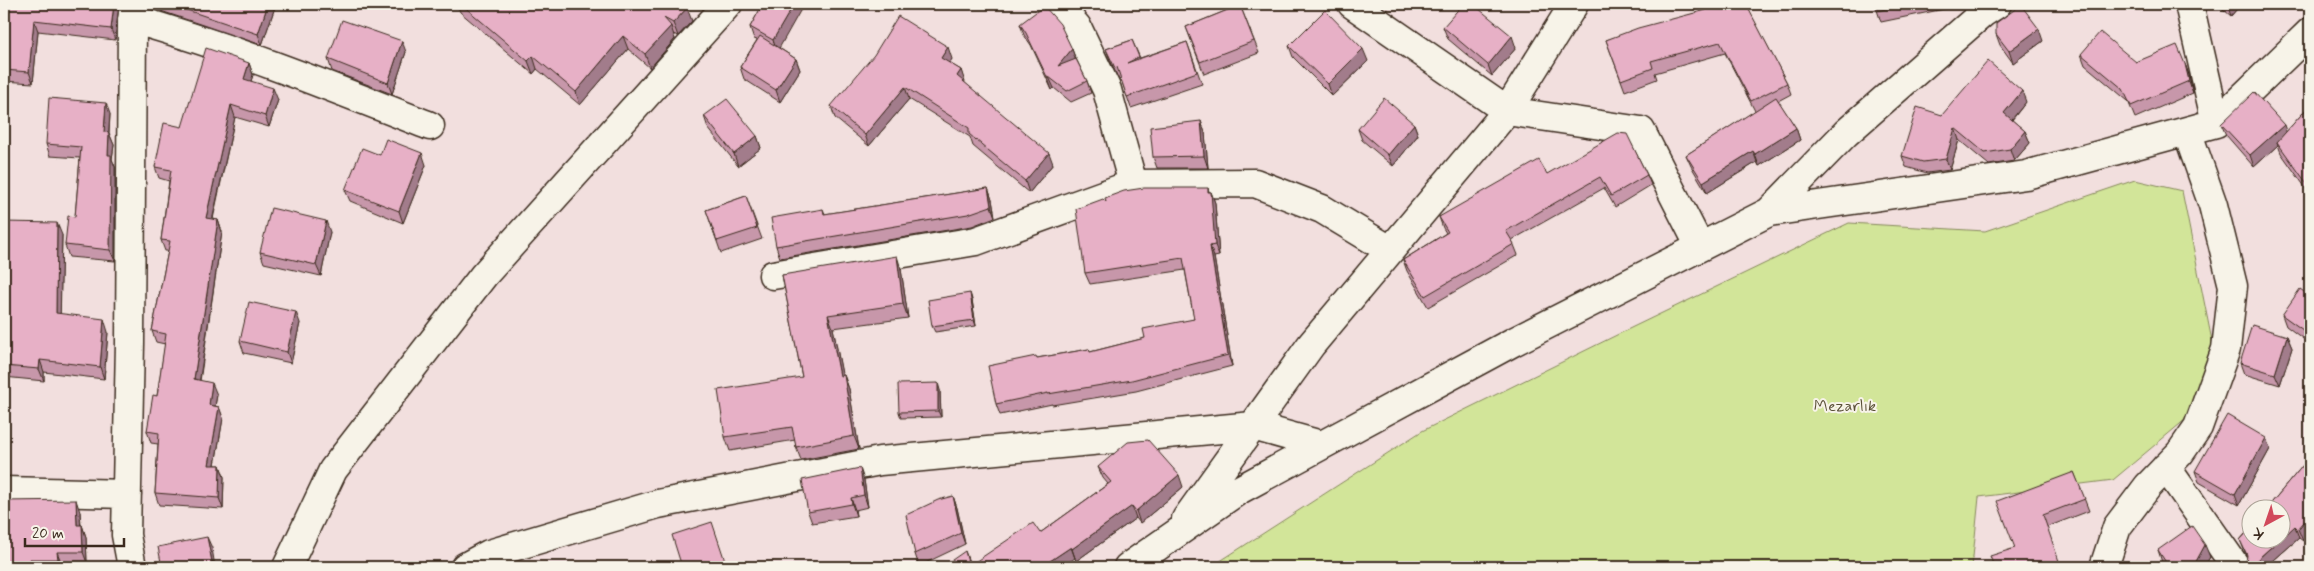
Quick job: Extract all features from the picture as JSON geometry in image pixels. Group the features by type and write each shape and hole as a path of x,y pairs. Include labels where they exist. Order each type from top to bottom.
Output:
{"street":[{"path":"287,567 333,470 484,275 728,4"},
{"path":"1057,4 1077,27 1107,90 1133,184"},
{"path":"1352,4 1507,111 1640,130 1700,247"},
{"path":"1173,536 1311,345 1507,111 1574,4"},
{"path":"2189,4 2216,123"},
{"path":"1769,212 1846,133 1985,7"},
{"path":"132,567 126,535 133,11 189,35 272,63 430,126"},
{"path":"1128,567 1239,490 1513,342 1769,212 2026,175 2216,123 2310,32"},
{"path":"2104,567 2117,527 2148,486 2180,453 2198,427 2226,349 2233,286 2213,205 2187,131"},
{"path":"773,275 976,241 1133,184 1255,183 1322,208 1390,250"},
{"path":"465,567 489,554 658,504 880,461 1253,426 1321,446"},
{"path":"2166,467 2236,567"},
{"path":"4,491 127,494"}],"green space":[{"name":"Mezarlık","path":"2135,180 2182,191 2213,346 2192,414 2113,480 1979,497 1972,567 1211,567 1422,431 1849,223 1985,231"}],"building":[{"path":"4,4 114,4 111,29 34,20 29,72 4,70"},
{"path":"169,4 268,4 258,34"},
{"path":"461,4 682,4 687,8 673,23 664,18 671,26 645,54 623,36 576,92 533,56 528,61"},
{"path":"763,4 794,4 773,40 750,27"},
{"path":"1463,4 1473,4 1512,36 1488,65 1443,27"},
{"path":"1704,4 1746,4 1787,83 1751,101 1720,42 1651,61 1653,68 1621,80 1606,40 1638,28 1706,10"},
{"path":"1875,4 1909,4 1877,11"},
{"path":"2222,4 2234,4 2229,10"},
{"path":"1240,5 1254,41 1200,62 1186,27"},
{"path":"2021,5 2039,29 2009,51 1996,34 1996,23"},
{"path":"1044,6 1060,24 1072,49 1058,66 1076,59 1087,81 1067,91 1049,77 1048,79 1020,24"},
{"path":"1325,10 1363,49 1328,84 1289,46"},
{"path":"898,16 948,47 941,58 961,70 957,76 1049,153 1025,181 969,134 969,128 905,87 865,135 831,106 874,55"},
{"path":"342,20 402,41 388,83 328,59"},
{"path":"2100,32 2136,62 2177,45 2185,64 2189,81 2131,106 2123,89 2081,54"},
{"path":"760,36 796,59 776,90 740,67"},
{"path":"1132,40 1139,57 1127,63 1187,42 1197,72 1127,97 1117,67 1115,68 1106,49"},
{"path":"206,48 249,63 244,79 273,88 265,116 231,105 206,218 218,220 194,379 212,383 209,405 219,407 209,465 220,465 219,498 155,493 159,433 147,431 153,395 157,396 166,334 152,331 170,241 161,240 171,170 155,167 164,123 182,127"},
{"path":"1988,61 2022,91 2004,113 2025,131 2010,149 1985,153 1955,128 1946,159 1923,162 1902,156 1917,107 1942,115"},
{"path":"2254,92 2284,125 2250,155 2221,124"},
{"path":"1776,97 1796,128 1755,154 1753,151 1703,182 1686,155"},
{"path":"49,98 106,103 104,132 109,133 108,155 111,155 110,250 65,245 68,216 75,217 81,147 46,144"},
{"path":"1384,98 1414,124 1388,155 1358,129"},
{"path":"727,99 757,136 734,154 704,116"},
{"path":"2310,105 2310,184 2308,185 2277,142"},
{"path":"1201,121 1204,156 1153,157 1150,127"},
{"path":"1618,133 1627,134 1647,175 1611,196 1600,177 1506,231 1514,244 1425,296 1403,260 1448,232 1439,217 1539,160 1547,174"},
{"path":"386,139 422,153 399,211 345,190 362,148 380,155"},
{"path":"988,188 991,206 968,214 776,246 771,218 823,209 824,214"},
{"path":"1144,188 1208,188 1208,192 1211,192 1215,245 1210,246 1228,355 1132,380 1048,393 996,404 988,366 1036,356 1037,358 1089,349 1090,352 1145,338 1143,329 1194,319 1183,258 1085,273 1076,209 1103,199 1106,202 1105,198 1124,191"},
{"path":"746,196 757,228 717,241 706,210"},
{"path":"271,208 326,221 316,265 260,252"},
{"path":"4,222 57,223 56,313 104,319 100,367 40,360 39,369 4,366"},
{"path":"897,256 903,304 828,315 840,376 844,375 854,436 796,447 792,427 725,437 718,390 802,377 782,275"},
{"path":"2300,289 2310,296 2310,335 2282,315"},
{"path":"970,293 974,320 932,326 928,300"},
{"path":"249,302 296,312 287,352 240,341"},
{"path":"2252,325 2287,336 2275,374 2240,363"},
{"path":"938,383 938,411 899,412 898,384"},
{"path":"2227,415 2266,438 2235,494 2195,471"},
{"path":"1148,440 1179,475 1136,511 1132,506 1072,549 1071,547 1041,567 942,567 965,551 969,566 1033,523 1040,533 1111,482 1098,467 1128,442"},
{"path":"2310,457 2310,515 2298,529 2295,526 2292,529 2292,498 2275,498"},
{"path":"860,468 864,495 851,498 852,504 808,512 802,480"},
{"path":"2074,472 2085,499 2043,515 2061,567 1994,567 1990,556 2015,548 1997,501"},
{"path":"953,496 961,533 915,554 906,515 938,500"},
{"path":"76,500 77,525 82,525 83,552 57,552 58,559 30,559 30,566 4,567 4,501"},
{"path":"712,522 727,567 682,567 672,535"},
{"path":"2192,526 2205,545 2193,567 2169,567 2158,550"},
{"path":"207,537 213,567 162,567 158,547"},
{"path":"2244,548 2270,548 2249,567 2242,567 2246,562 2247,555"}]}
